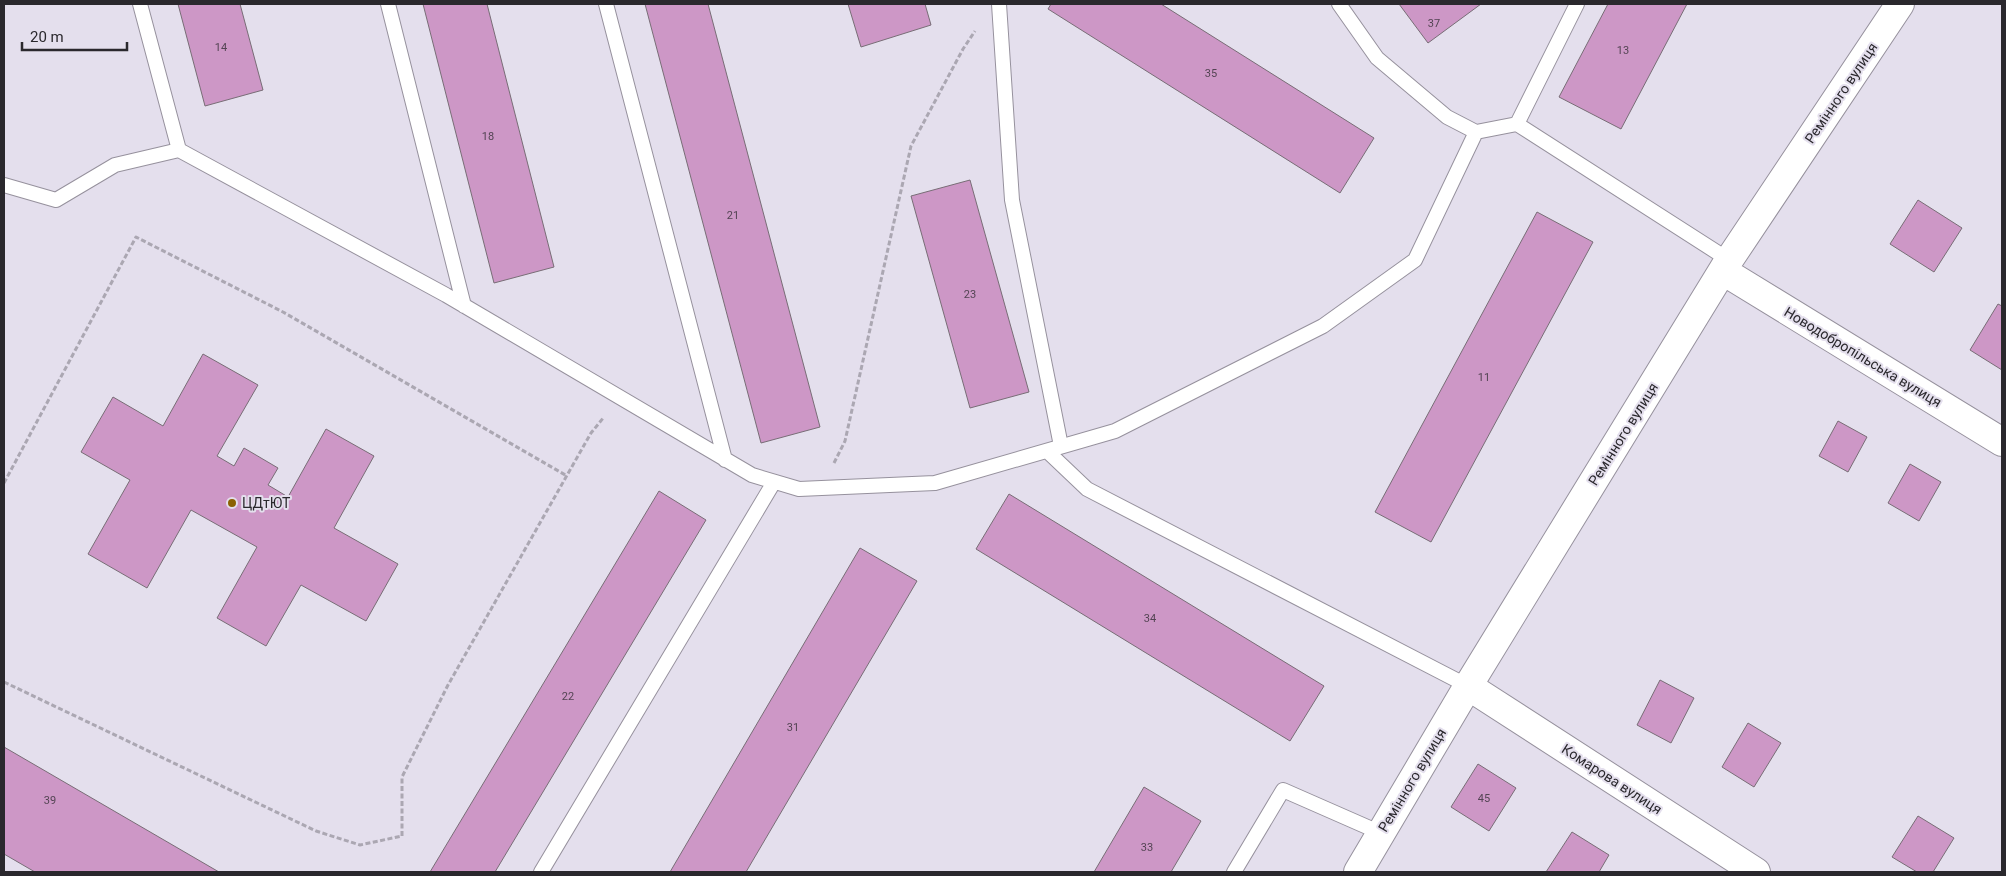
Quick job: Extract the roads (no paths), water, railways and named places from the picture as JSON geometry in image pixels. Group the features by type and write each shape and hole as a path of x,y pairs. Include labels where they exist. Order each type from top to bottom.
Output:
{"street":[{"name":"Ремінного вулиця","path":"1358,872 1468,686 1726,266 1900,4"},
{"name":"Новодобропільська вулиця","path":"1726,266 2002,442"},
{"name":"Комарова вулиця","path":"1468,686 1756,872"}],"lane":[{"path":"140,4 179,150"},
{"path":"388,4 464,306"},
{"path":"606,4 725,460"},
{"path":"999,4 1012,200 1061,446"},
{"path":"1339,4 1377,58 1447,117 1476,132 1517,124 1726,266"},
{"path":"1517,124 1576,4"},
{"path":"4,185 56,200 115,165 179,150 464,306 752,476 799,489 935,483 1116,431 1323,326 1414,260 1476,132"},
{"path":"1047,451 1087,489 1468,686"},
{"path":"540,872 774,482"},
{"path":"1234,872 1283,790 1381,833"}],"place":[{"name":"ЦДтЮТ","path":"232,503"}]}
